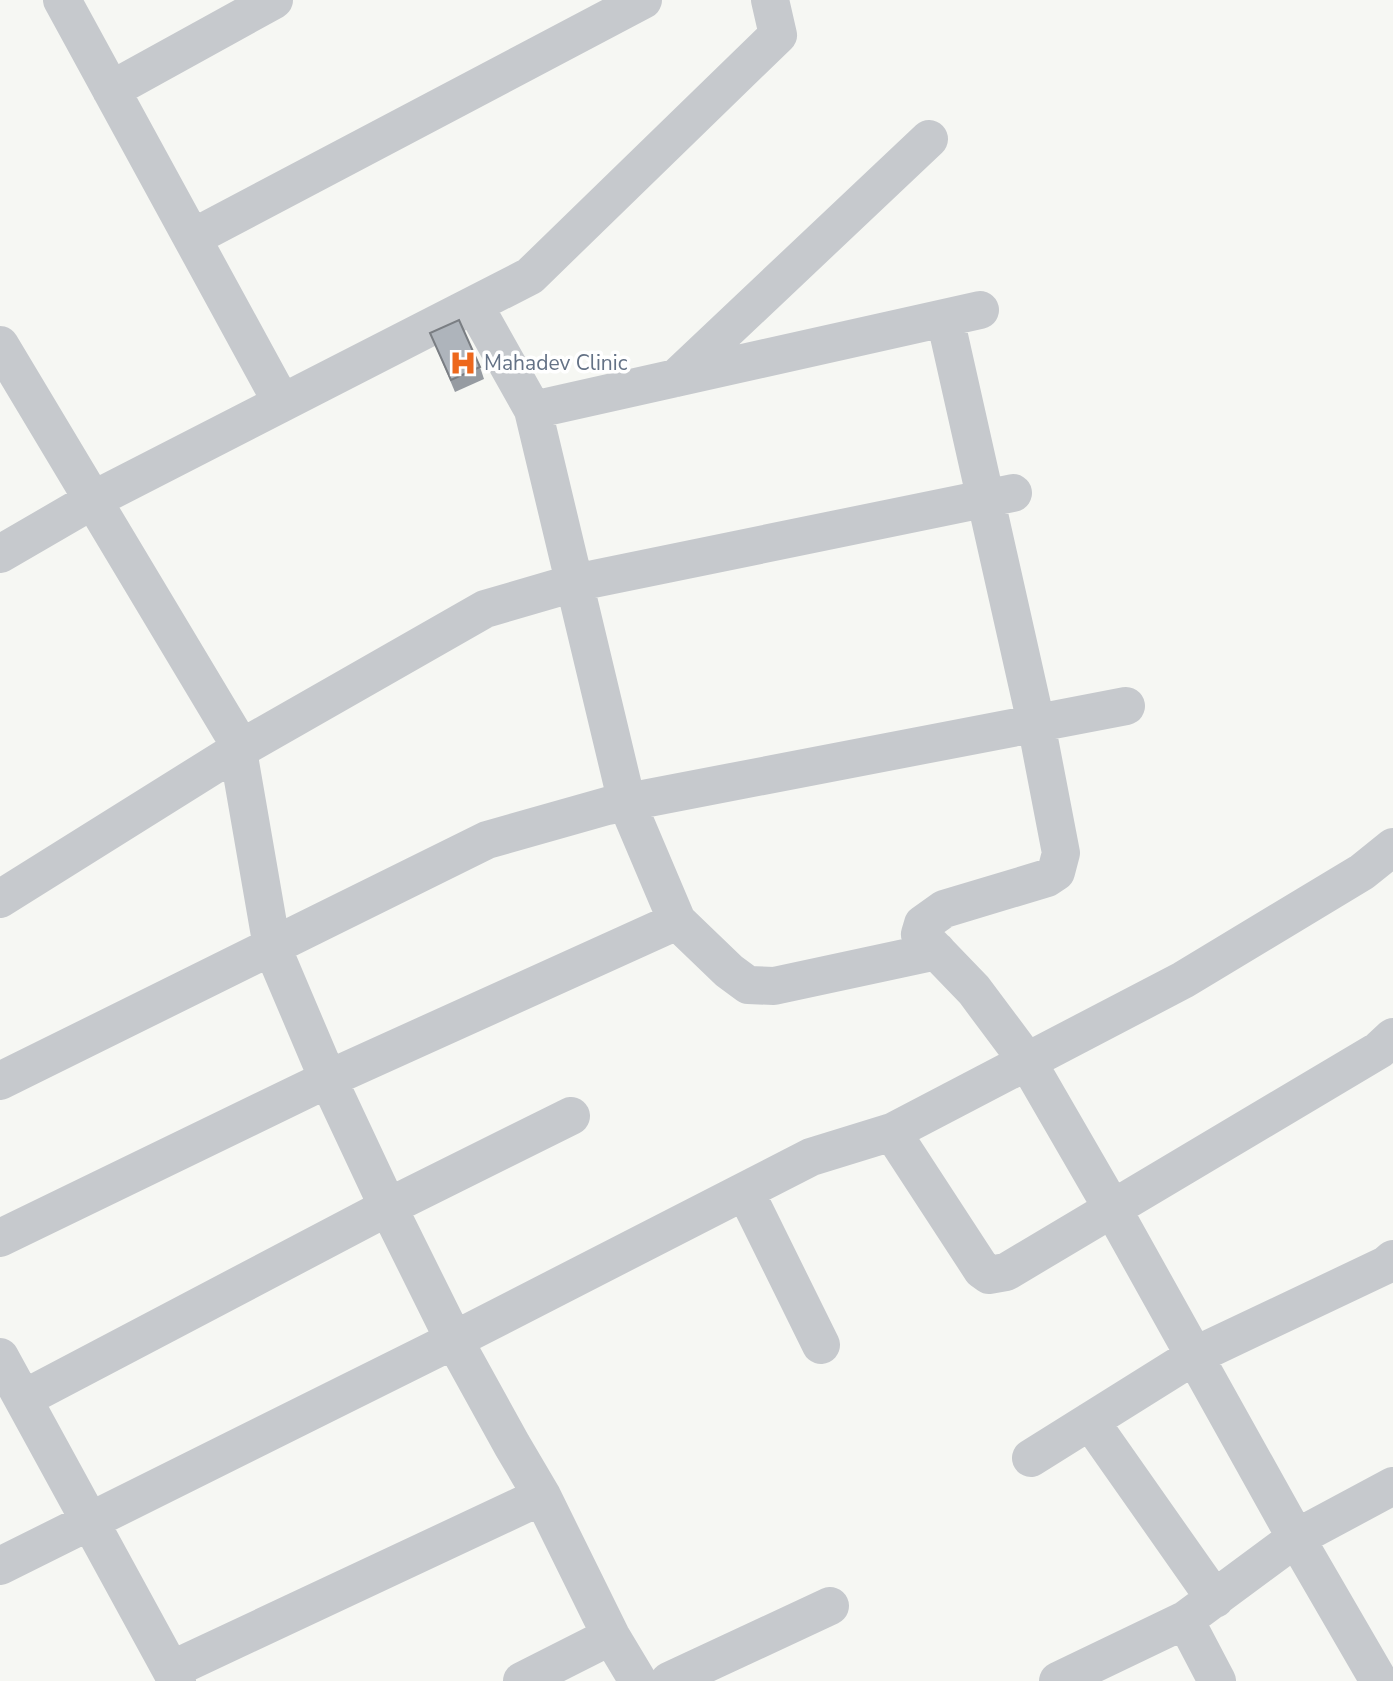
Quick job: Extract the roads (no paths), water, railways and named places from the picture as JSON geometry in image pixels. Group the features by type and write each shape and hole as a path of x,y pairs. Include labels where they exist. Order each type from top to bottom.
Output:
{"street":[{"path":"62,0 282,403"},
{"path":"111,90 274,0"},
{"path":"192,238 643,0"},
{"path":"0,554 93,500 530,276 778,35 770,0"},
{"path":"676,378 929,139"},
{"path":"474,305 533,410 627,803 677,921 729,971 748,985 774,986 937,951"},
{"path":"533,410 962,314 999,495 1036,723 1061,852 1056,872 1046,878 944,909 923,924 920,934 974,990 1027,1062 1379,1681"},
{"path":"0,345 236,739 272,947 328,1079 454,1340 542,1496 611,1636 638,1681"},
{"path":"0,899 238,750 485,609 574,583 999,495"},
{"path":"0,1081 487,840 627,803 1126,706"},
{"path":"0,1566 454,1340 811,1157 892,1132 1183,980 1362,872 1393,847"},
{"path":"0,1238 328,1079 677,921"},
{"path":"892,1132 982,1270 989,1275 1006,1272 1379,1050 1393,1037"},
{"path":"23,1399 388,1207 571,1116"},
{"path":"745,1191 821,1345"},
{"path":"1031,1458 1194,1356 1374,1271 1393,1259"},
{"path":"0,1357 174,1676 542,1496"},
{"path":"1090,1421 1200,1609 1217,1681"},
{"path":"1058,1681 1200,1609 1296,1538 1393,1486"},
{"path":"669,1681 830,1606"},
{"path":"522,1681 611,1636"},
{"path":"1389,1681 1393,1677"}],"place":[{"name":"Mahadev Clinic","path":"463,363"}]}
